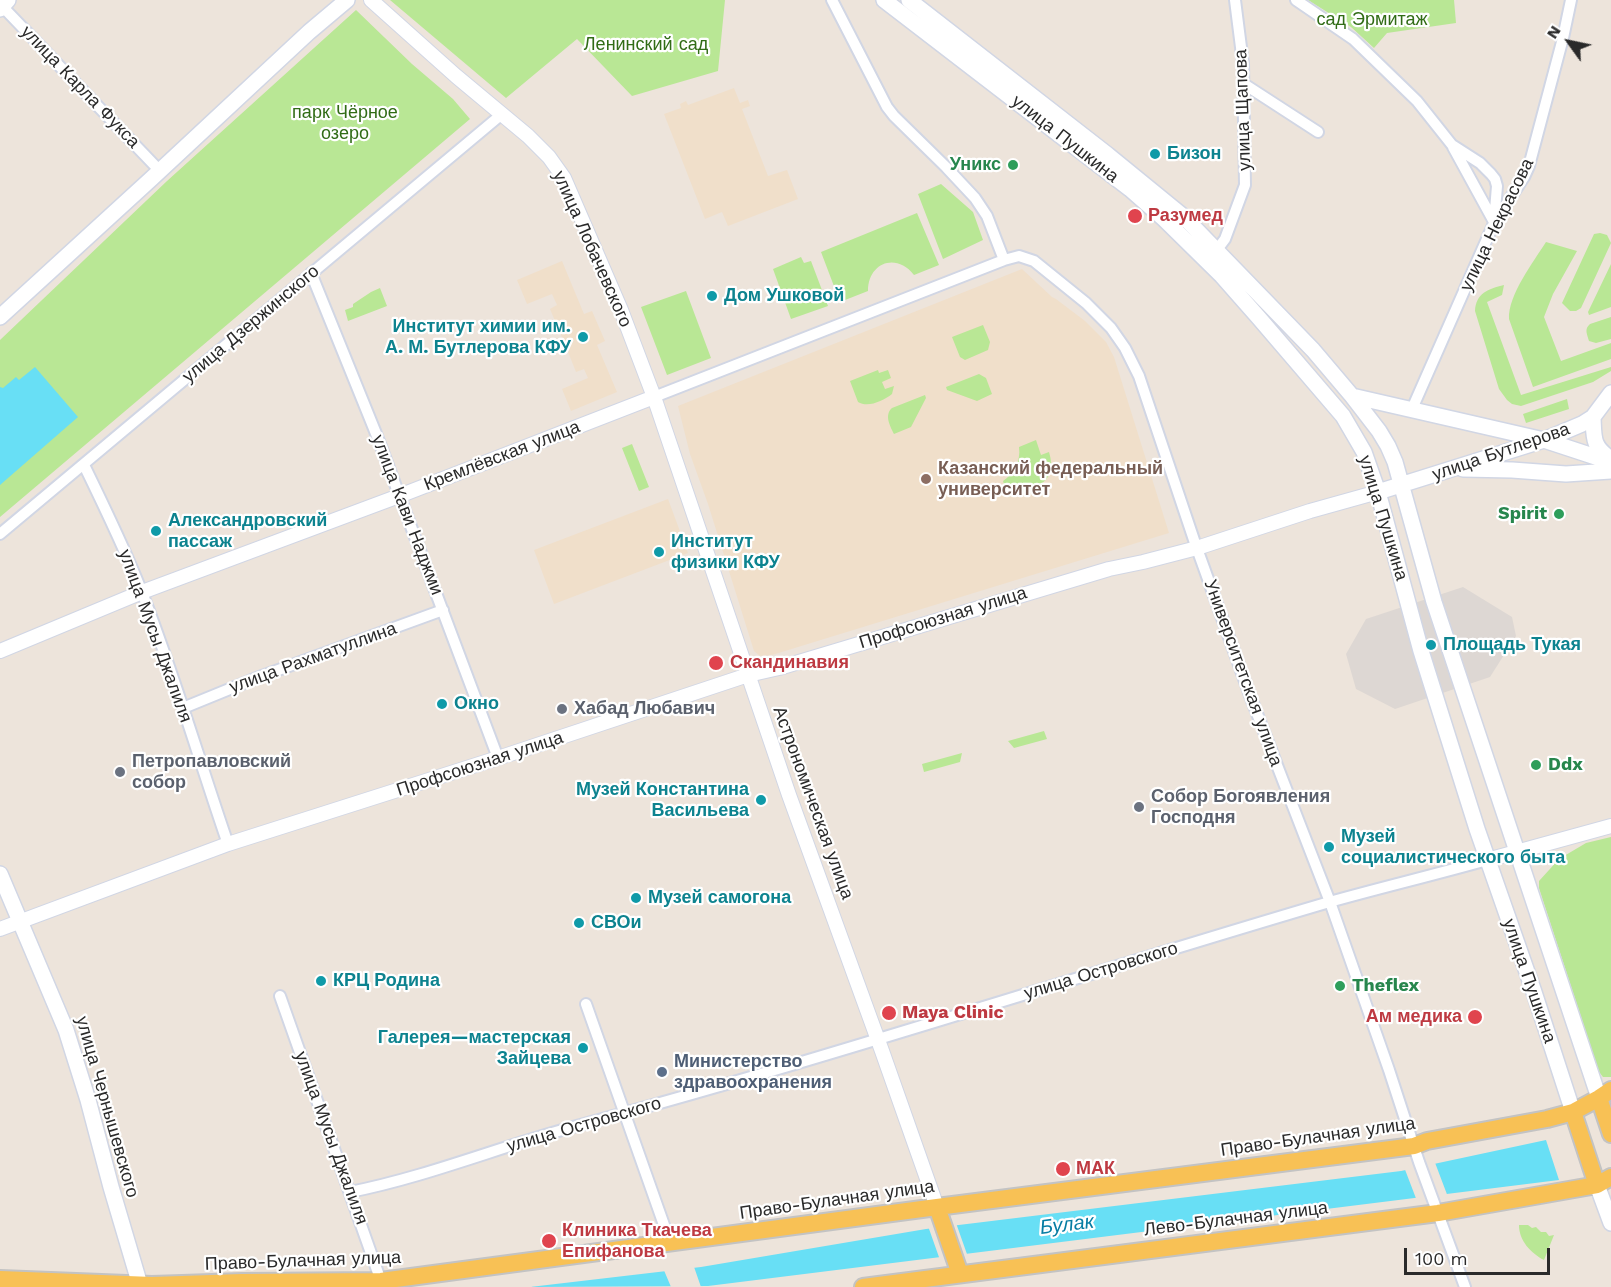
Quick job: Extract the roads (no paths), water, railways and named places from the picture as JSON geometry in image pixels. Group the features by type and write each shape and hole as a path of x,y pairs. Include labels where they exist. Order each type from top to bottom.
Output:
{"main road":[{"path":"0,317 309,32 347,0"},
{"name":"улица Пушкина","path":"884,0 1130,189 1164,219 1222,276 1343,416 1364,452 1378,492 1421,651 1487,860 1534,992 1573,1112"},
{"name":"улица Пушкина","path":"909,0 1149,187 1184,218 1313,350 1379,431 1388,446 1402,485 1434,602 1516,851 1607,1094"},
{"name":"улица Бутлерова","path":"1378,492 1544,440 1582,424 1593,417 1611,393"},
{"path":"1352,396 1544,440 1611,461"},
{"path":"1593,417 1598,449 1611,461"},
{"path":"1448,469 1566,474 1611,471"},
{"name":"улица Чернышевского","path":"0,874 66,1030 140,1286"},
{"path":"1607,1094 1611,1134"},
{"name":"Право-Булачная улица","path":"0,1279 140,1286 382,1284 670,1242 939,1214 1417,1154 1427,1141 1547,1119 1573,1112 1607,1094"},
{"path":"1573,1112 1604,1181 1611,1223"},
{"name":"Лево-Булачная улица","path":"862,1287 960,1276 1436,1208 1604,1181"},
{"path":"939,1214 960,1276"}],"street":[{"name":"улица Лобачевского","path":"371,0 456,76 528,135 549,157 564,178 621,310 654,397"},
{"path":"832,0 887,107 975,198 987,216 1004,260"},
{"name":"улица Щапова","path":"1216,251 1225,239 1245,185 1243,63 1235,0"},
{"path":"1296,0 1353,39 1417,101 1452,145 1494,223"},
{"name":"улица Некрасова","path":"1412,409 1494,223 1529,166 1571,0"},
{"name":"улица Карла Фукса","path":"3,5 160,171"},
{"path":"1244,84 1318,132"},
{"name":"улица Дзержинского","path":"0,534 502,114"},
{"path":"1452,145 1480,163 1495,179 1497,195 1494,223"},
{"name":"Университетская улица","path":"1004,260 1020,256 1034,261 1086,303 1111,328 1125,348 1139,376 1197,548 1251,698 1330,902 1436,1208 1466,1287"},
{"name":"Кремлёвская улица","path":"0,651 142,592 399,496 1004,260"},
{"name":"улица Кави Наджми","path":"311,273 443,610 498,758"},
{"name":"Астрономическая улица","path":"654,397 798,823 939,1214"},
{"name":"улица Мусы Джалиля","path":"84,465 142,592 228,844"},
{"name":"Профсоюзная улица","path":"0,929 228,844 748,675 779,668 1110,569 1197,548 1310,511 1378,492"},
{"name":"улица Рахматуллина","path":"183,708 443,610"},
{"name":"улица Островского","path":"351,1192 792,1066 877,1038 1330,902 1611,826"},
{"name":"улица Мусы Джалиля","path":"280,996 382,1284"},
{"path":"586,1004 670,1242"}],"water":[{"path":"35,367 78,417 0,485 0,387 3,388 16,377 19,380"},
{"name":"Булак","path":"1546,1140 1559,1180 708,1286 530,1287 701,1267 926,1229 1401,1171"}],"place":[{"name":"Бизон","path":"1155,154"},
{"name":"Уникс","path":"1013,165"},
{"name":"Разумед","path":"1135,216"},
{"name":"Дом Ушковой","path":"712,296"},
{"name":"Институт химии им. А. М. Бутлерова КФУ","path":"583,337"},
{"name":"Казанский федеральный университет","path":"926,479"},
{"name":"Spirit","path":"1559,514"},
{"name":"Александровский пассаж","path":"156,531"},
{"name":"Институт физики КФУ","path":"659,552"},
{"name":"Площадь Тукая","path":"1431,645"},
{"name":"Скандинавия","path":"716,663"},
{"name":"Окно","path":"442,704"},
{"name":"Хабад Любавич","path":"562,709"},
{"name":"Ddx","path":"1536,765"},
{"name":"Петропавловский собор","path":"120,772"},
{"name":"Музей Константина Васильева","path":"761,800"},
{"name":"Собор Богоявления Господня","path":"1139,807"},
{"name":"Музей социалистического быта","path":"1329,847"},
{"name":"Музей самогона","path":"636,898"},
{"name":"СВОи","path":"579,923"},
{"name":"КРЦ Родина","path":"321,981"},
{"name":"Theflex","path":"1340,986"},
{"name":"Maya Clinic","path":"889,1013"},
{"name":"Ам медика","path":"1475,1017"},
{"name":"Галерея—мастерская Зайцева","path":"583,1048"},
{"name":"Министерство здравоохранения","path":"662,1072"},
{"name":"МАК","path":"1063,1169"},
{"name":"Клиника Ткачева Епифанова","path":"549,1241"}],"park label":[{"name":"сад Эрмитаж","path":"1372,20"},
{"name":"Ленинский сад","path":"646,45"},
{"name":"парк Чёрное озеро","path":"345,123"}]}
